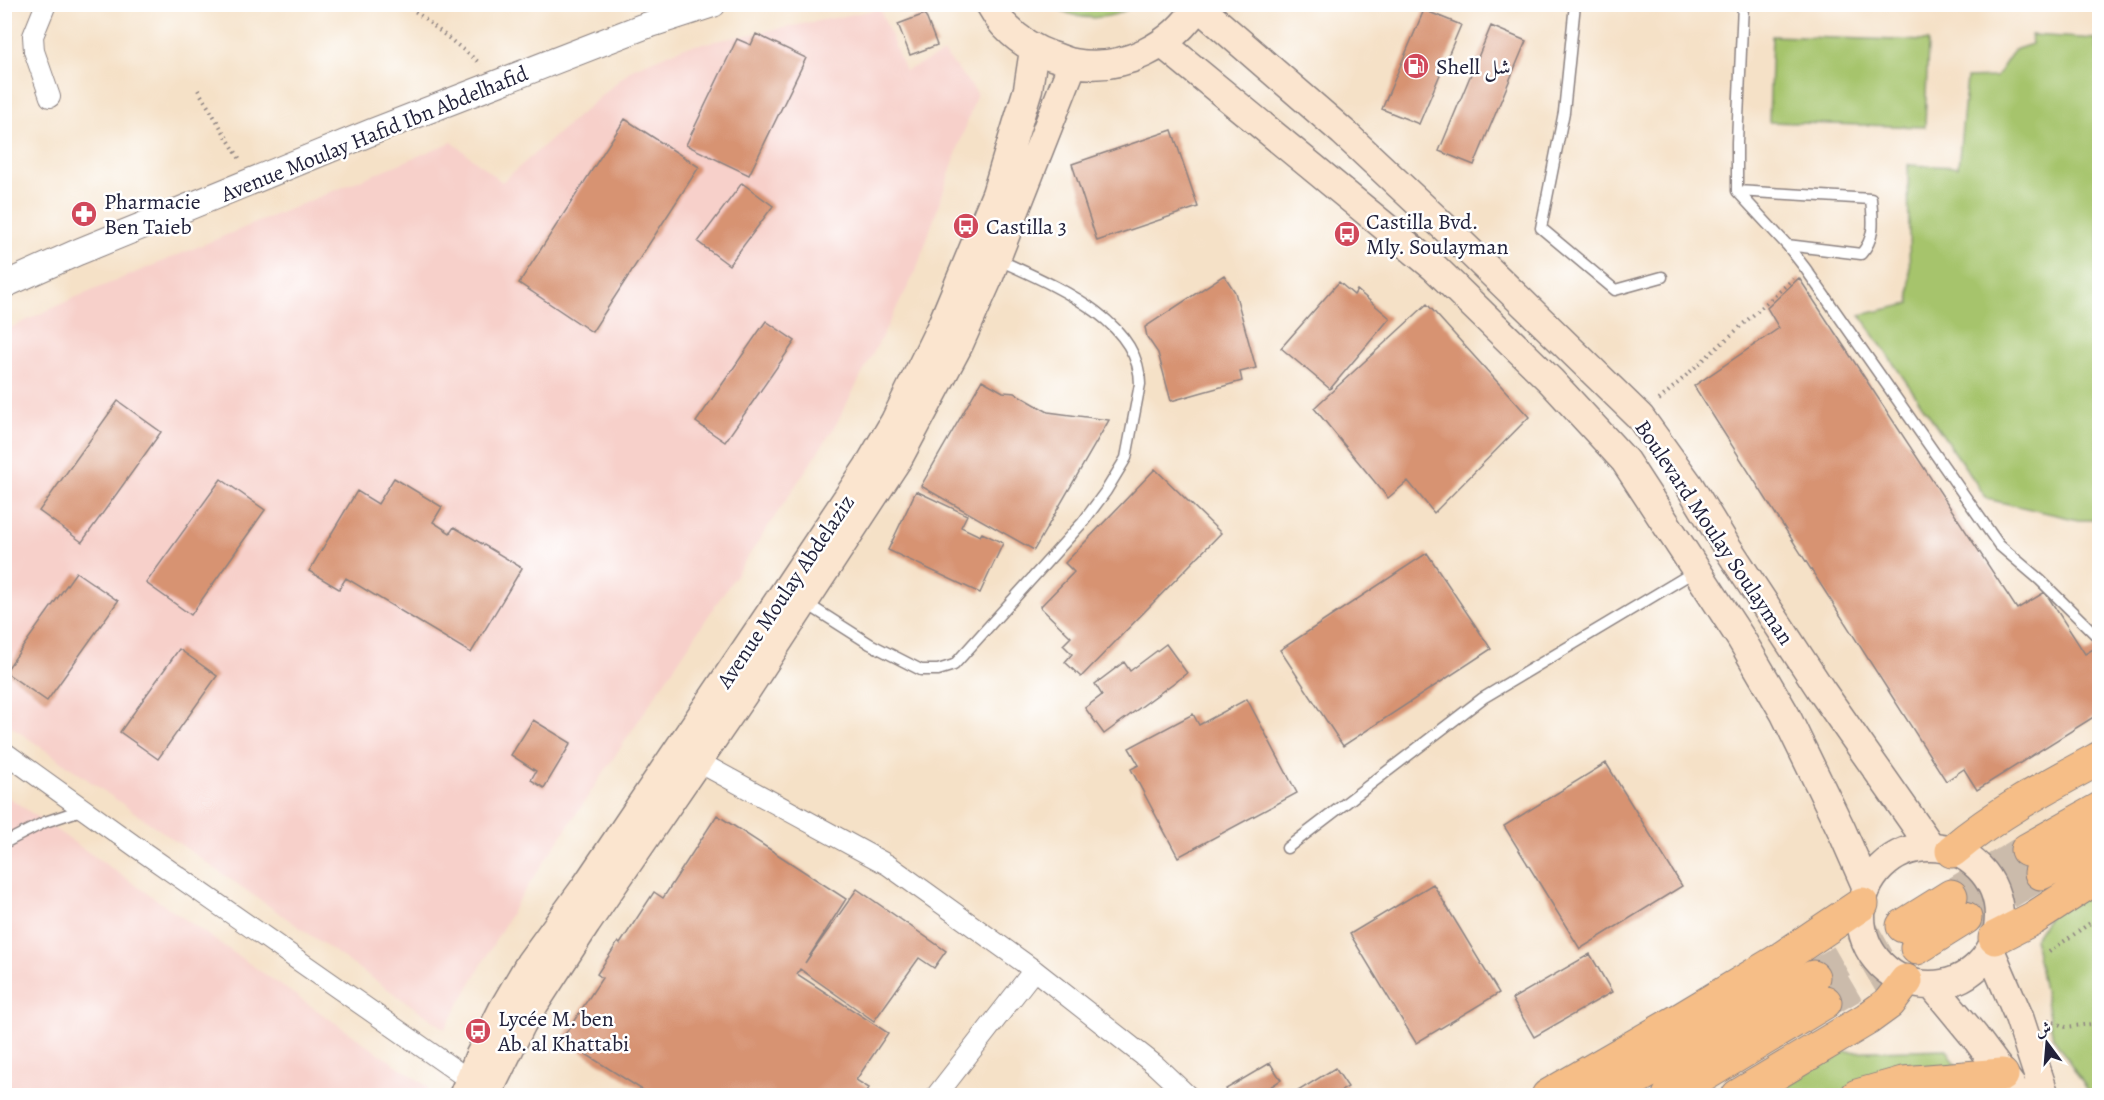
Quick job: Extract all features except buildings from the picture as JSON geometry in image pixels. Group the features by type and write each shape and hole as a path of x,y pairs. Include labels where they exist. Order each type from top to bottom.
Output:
{"highway":[{"path":"1942,849 2008,809 2100,759"},
{"path":"2100,809 2034,862 2100,843"},
{"path":"1993,944 2100,875"},
{"path":"1548,1095 1757,973 1864,896"},
{"path":"1910,937 1958,907"},
{"path":"1738,1095 1867,1019 1897,995 1919,983"},
{"path":"1606,1095 1819,990 1669,1095"},
{"path":"1857,1095 1903,1083 2010,1085"}],"main road":[{"path":"990,4 1005,27 1034,50 1073,63 1105,64 1135,58 1163,44 1182,27 1198,5"},
{"name":"Boulevard Moulay Soulayman","path":"1198,5 1352,141 1458,240 1640,417 1689,485 1827,700 1942,849"},
{"name":"Boulevard Moulay Soulayman","path":"1163,44 1434,267 1551,381 1625,461 1740,636 1785,714 1841,829 1864,896"},
{"name":"Avenue Moulay Abdelaziz","path":"795,596 920,373 996,194 1028,89 1034,50"},
{"name":"Avenue Moulay Abdelaziz","path":"476,1091 502,1009 530,963 711,721 795,596 899,457 959,344 996,259 1073,63"},
{"name":"Avenue Moulay Abdelaziz","path":"476,1091 586,924 698,761 711,721"},
{"path":"1942,849 1969,859 1982,870 1992,885 1998,903 1999,920 1993,944 1979,964 1965,975 1949,982 1919,983 1889,972 1875,958 1866,942 1861,923 1864,896 1882,866 1905,852 1942,849"},
{"path":"1993,944 2045,1095"},
{"path":"1919,983 1975,1037 2010,1085"}],"street":[{"path":"46,4 33,36 34,51 50,97"},
{"name":"Avenue Moulay Hafid Ibn Abdelhafid","path":"4,285 78,252 372,132 642,27 713,4"},
{"path":"4,752 476,1091"},
{"path":"698,761 888,865 1034,970 1155,1065 1188,1095"},
{"path":"936,1095 1034,970"}],"lane":[{"path":"1575,4 1564,112 1541,228 1615,290 1662,277"},
{"path":"1743,4 1737,191 1805,268 1999,545 2040,580 2100,639"},
{"path":"1737,191 1871,199 1873,220 1870,244 1861,254 1787,245"},
{"path":"795,596 870,644 921,670 938,670 954,665 1083,522 1106,491 1126,458 1140,372 1125,337 1112,324 1059,288 996,259"},
{"path":"1287,848 1483,698 1697,570"},
{"path":"4,843 45,822 85,809"}],"path":[{"path":"406,4 503,82"},
{"path":"198,90 253,181"},
{"path":"1640,417 1805,268"},
{"path":"2049,952 2100,916"},
{"path":"2043,1018 2066,1027 2100,1023"}],"shaded area":[{"path":"880,9 905,71 944,53 977,93 916,271 834,428 518,901 445,1029 5,722 4,331 74,298 452,142 502,182 632,69 685,47"},
{"path":"4,794 428,1087 426,1095 5,1095"}],"green space":[{"path":"1053,5 1135,5 1115,14 1094,18 1073,15"},
{"path":"2031,35 2096,39 2097,50 2099,50 2099,520 2078,520 1987,499 1860,315 1910,304 1908,165 1958,167 1967,78 1996,77 2014,50 2032,44"},
{"path":"1772,36 1928,41 1925,127 1769,122"},
{"path":"2099,871 2099,1095 2091,1095 2053,1037 2034,939 2061,898"},
{"path":"1947,1049 1973,1095 1763,1096 1838,1052"}],"tunnel":[{"path":"1951,896 2027,850"},
{"path":"1965,918 2041,873"},
{"path":"1813,977 1903,926"},
{"path":"1825,1002 1917,948"}],"place":[{"name":"Shell شل","path":"1416,66"},
{"name":"Pharmacie Ben Taieb","path":"84,214"},
{"name":"Castilla 3","path":"966,226"},
{"name":"Castilla Bvd. Mly. Soulayman","path":"1347,234"},
{"name":"Lycée M. ben Ab. al Khattabi","path":"478,1031"}]}
